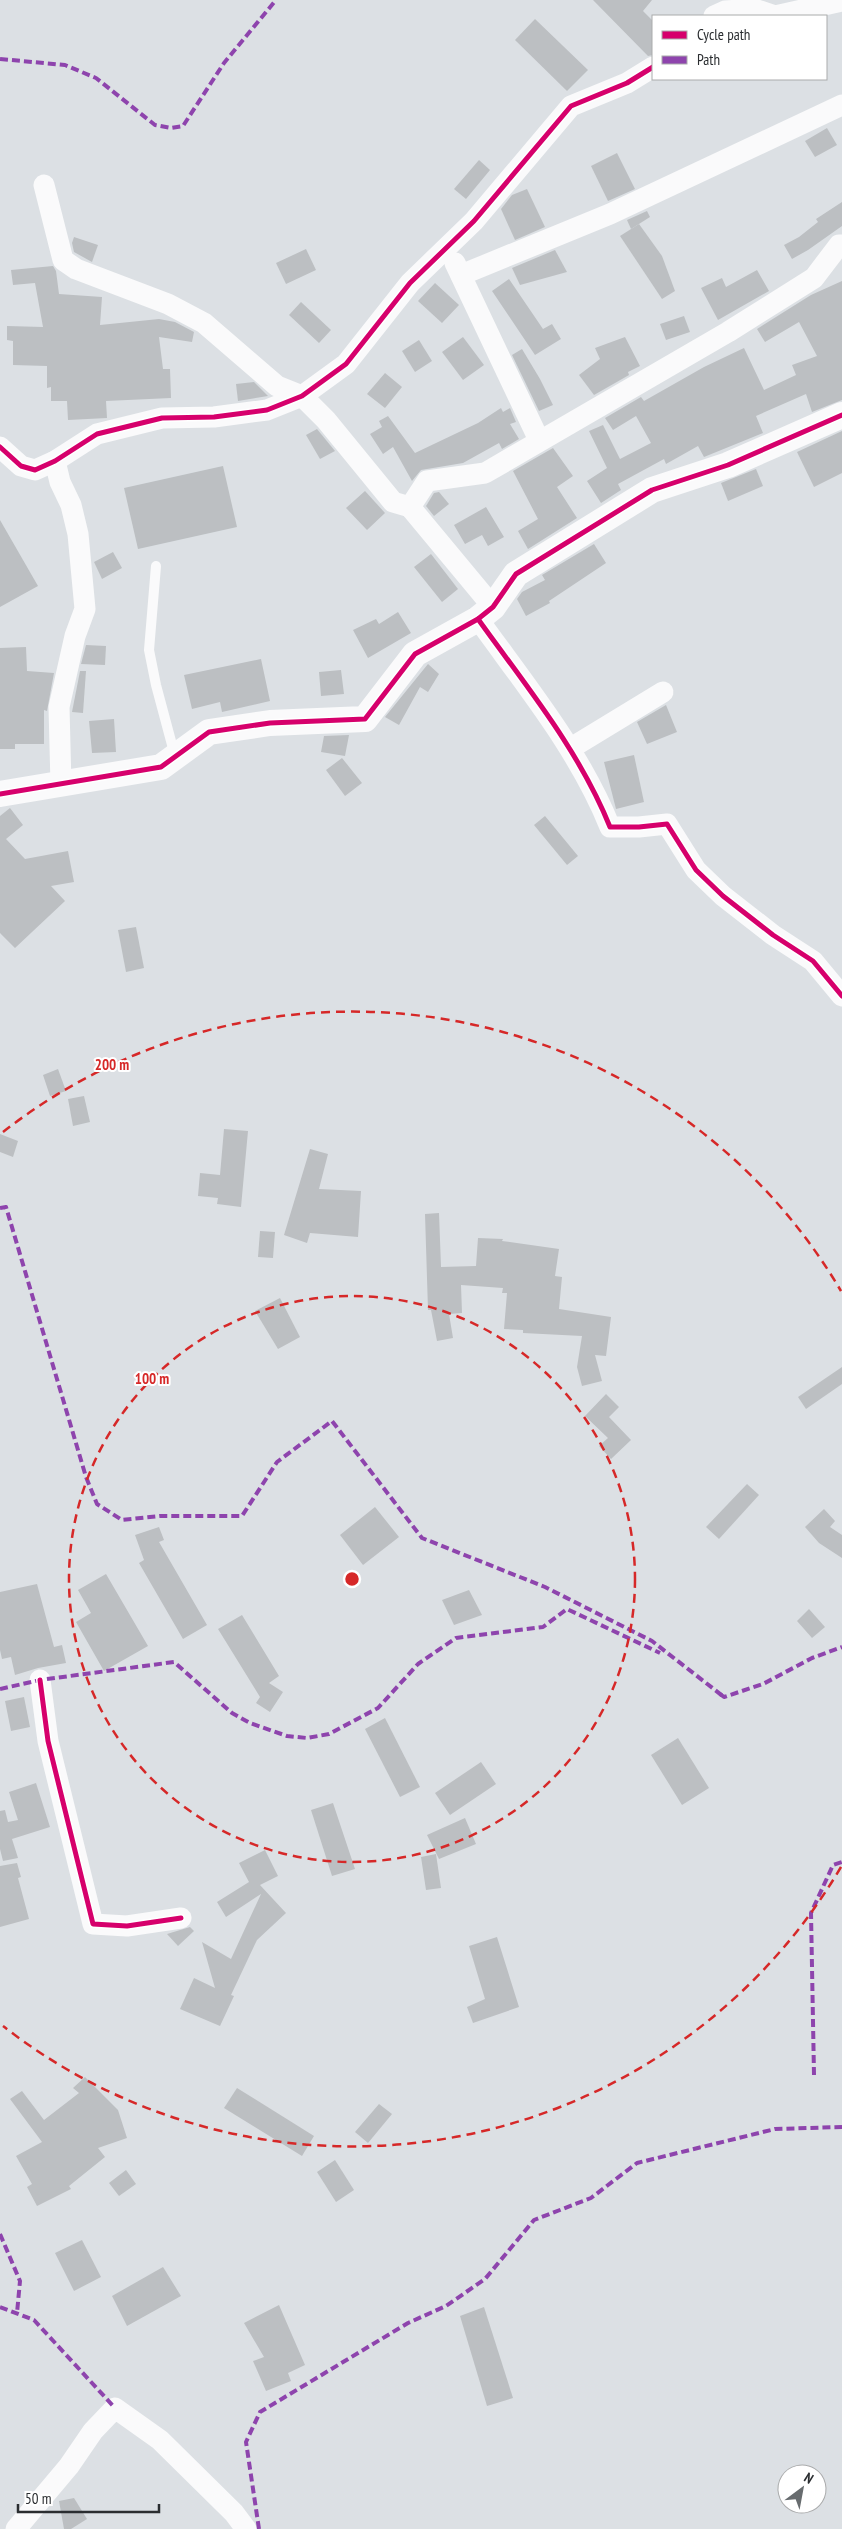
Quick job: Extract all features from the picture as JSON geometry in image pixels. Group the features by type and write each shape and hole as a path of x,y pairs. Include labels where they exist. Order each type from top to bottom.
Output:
{"street":[{"path":"779,15 842,1"},
{"path":"716,15 725,11 754,9 772,15"},
{"path":"0,447 22,466 35,470 55,461 97,434 162,418 214,417 267,410 302,396 346,364 410,283 474,221 571,106 626,83 652,68"},
{"path":"461,275 610,214 842,105"},
{"path":"44,184 63,260 76,269 168,304 204,323 277,386 302,396 326,420 393,502 410,507 486,613 571,748 600,802 610,827 639,827 667,824 696,870 738,907 813,961 838,994 842,996"},
{"path":"410,507 428,481 485,473 728,332 814,278 839,245 842,245"},
{"path":"448,247 539,440"},
{"path":"0,794 161,767 209,732 235,727 366,720 415,654 486,613 516,574 652,490 728,465 842,415"},
{"path":"55,461 60,482 71,505 78,534 85,608 75,636 59,708 61,785"},
{"path":"571,748 663,692"},
{"path":"40,1680 48,1741 93,1924 127,1926 181,1918"},
{"path":"16,2529 69,2466 93,2431 115,2408 160,2440 234,2513 246,2529"}],"lane":[{"path":"156,566 149,650 156,685 176,757"}],"building":[{"path":"593,0 652,0 643,11 652,20 652,55 648,56"},
{"path":"535,19 588,70 567,91 515,40"},
{"path":"827,128 837,145 815,157 805,141"},
{"path":"617,153 635,189 608,201 591,166"},
{"path":"479,160 490,170 466,199 454,189"},
{"path":"527,189 545,227 515,240 501,209 512,195"},
{"path":"842,202 842,226 792,259 784,245 799,237 818,222 816,219"},
{"path":"647,211 650,217 631,229 627,220"},
{"path":"639,224 662,256 675,291 662,299 620,236"},
{"path":"74,237 98,245 92,262 74,252 72,243"},
{"path":"306,249 316,270 286,284 276,263"},
{"path":"555,250 567,272 520,285 512,268"},
{"path":"53,266 56,271 59,294 102,297 100,325 159,319 175,322 194,332 192,342 159,337 163,369 170,369 171,398 106,401 107,418 68,420 67,401 51,401 51,387 47,388 47,366 13,365 13,341 7,340 7,326 43,327 35,283 13,285 11,270"},
{"path":"757,270 769,291 718,320 701,288 722,278 726,287"},
{"path":"509,279 543,329 552,324 561,339 535,355 492,291"},
{"path":"842,281 842,400 812,412 806,394 756,416 763,433 704,457 698,446 666,464 664,459 618,484 621,490 601,503 587,481 607,468 589,431 603,425 620,459 651,443 636,416 613,430 605,418 641,397 644,401 704,367 744,348 764,390 796,375 792,365 817,356 799,322 765,342 757,329 811,295"},
{"path":"435,283 459,305 442,323 418,301"},
{"path":"301,302 331,330 319,343 289,315"},
{"path":"684,316 690,332 666,340 660,324"},
{"path":"463,337 484,365 463,380 442,352"},
{"path":"625,337 640,366 628,372 629,375 594,395 579,375 600,359 595,348"},
{"path":"419,340 432,361 415,372 402,351"},
{"path":"522,349 553,405 539,411 512,355"},
{"path":"385,373 402,387 385,408 367,394"},
{"path":"254,382 268,396 238,401 236,384"},
{"path":"501,408 503,412 510,408 516,422 510,424 519,439 502,449 499,443 463,463 421,470 412,481 393,447 383,454 370,434 382,427 379,421 388,416 415,453 478,423"},
{"path":"317,429 335,451 320,459 306,435"},
{"path":"842,431 842,473 814,487 797,452"},
{"path":"553,448 573,476 557,487 577,518 528,549 518,531 538,519 513,471"},
{"path":"223,466 237,527 138,549 124,488"},
{"path":"756,469 763,486 728,501 721,483"},
{"path":"365,491 385,513 367,530 346,508"},
{"path":"439,492 449,504 434,516 426,506 434,493"},
{"path":"486,507 504,537 488,546 482,535 465,544 454,525"},
{"path":"0,520 38,586 0,607"},
{"path":"594,544 606,563 549,601 550,603 526,616 517,599 522,592 545,580 542,575"},
{"path":"113,552 122,568 102,579 94,562"},
{"path":"431,554 458,589 442,602 414,567"},
{"path":"398,612 411,633 368,658 353,630 376,619 379,624"},
{"path":"86,645 106,646 105,665 81,664"},
{"path":"26,647 27,671 54,673 47,711 44,710 44,744 15,744 15,749 0,749 0,648"},
{"path":"261,659 270,701 222,712 220,702 192,709 184,675"},
{"path":"428,664 439,674 428,692 420,687 399,725 385,717"},
{"path":"341,670 344,694 321,696 319,672"},
{"path":"80,671 86,671 83,713 72,712"},
{"path":"666,705 677,732 647,744 637,722"},
{"path":"114,719 116,752 92,753 89,721"},
{"path":"349,735 345,756 321,752 324,736"},
{"path":"634,755 644,802 616,809 604,762"},
{"path":"342,758 362,783 345,796 326,770"},
{"path":"10,808 23,825 6,839 25,859 68,851 74,882 51,886 65,901 15,948 0,933 0,816"},
{"path":"545,816 578,856 567,865 534,825"},
{"path":"136,927 144,968 126,972 118,930"},
{"path":"58,1069 66,1091 50,1096 43,1075"},
{"path":"84,1096 90,1122 73,1126 68,1099"},
{"path":"224,1129 248,1131 241,1207 217,1204 218,1198 198,1196 200,1173 220,1175"},
{"path":"0,1134 18,1141 13,1157 0,1152"},
{"path":"310,1149 328,1154 319,1189 361,1191 358,1237 310,1233 307,1243 284,1235"},
{"path":"439,1213 441,1267 476,1266 478,1238 503,1239 502,1241 559,1249 555,1276 562,1277 559,1309 611,1317 606,1356 595,1355 602,1381 582,1386 577,1367 582,1336 523,1333 523,1330 504,1329 507,1293 502,1293 503,1288 461,1285 462,1313 449,1314 453,1338 437,1341 431,1310 428,1310 425,1214"},
{"path":"260,1231 275,1232 273,1258 258,1257"},
{"path":"280,1298 300,1337 278,1349 255,1311"},
{"path":"842,1367 842,1384 806,1409 798,1397"},
{"path":"606,1394 619,1407 609,1417 631,1440 611,1459 599,1446 608,1438 585,1416"},
{"path":"747,1484 759,1495 719,1539 706,1527"},
{"path":"375,1507 399,1537 363,1565 340,1535"},
{"path":"824,1509 835,1521 830,1527 842,1535 842,1558 819,1543 805,1527"},
{"path":"159,1527 164,1540 159,1542 207,1625 183,1639 139,1563 144,1560 135,1535"},
{"path":"106,1574 148,1646 104,1671 76,1622 91,1613 78,1590"},
{"path":"37,1584 54,1647 62,1645 66,1663 38,1668 15,1675 11,1657 2,1659 0,1650 0,1592"},
{"path":"469,1590 482,1615 454,1625 442,1600"},
{"path":"809,1609 825,1627 812,1638 797,1621"},
{"path":"242,1615 279,1676 269,1683 283,1692 270,1712 256,1703 260,1697 218,1629"},
{"path":"24,1697 30,1727 11,1731 5,1701"},
{"path":"385,1718 420,1787 400,1797 365,1729"},
{"path":"678,1738 709,1788 682,1805 651,1755"},
{"path":"481,1762 496,1784 450,1815 435,1793"},
{"path":"36,1783 50,1827 12,1839 18,1858 3,1861 0,1849 0,1811 5,1810 8,1822 18,1820 9,1792"},
{"path":"333,1803 355,1869 332,1876 311,1810"},
{"path":"465,1818 476,1844 439,1859 427,1835"},
{"path":"265,1850 278,1876 260,1885 286,1913 257,1940 231,1995 234,1996 220,2026 180,2009 194,1978 215,1988 202,1942 231,1959 261,1894 226,1917 217,1902 249,1882 239,1863"},
{"path":"436,1854 441,1888 426,1890 421,1857"},
{"path":"17,1863 21,1877 18,1878 29,1919 0,1927 0,1866"},
{"path":"190,1927 194,1931 178,1946 167,1934"},
{"path":"497,1937 519,2007 473,2023 467,2007 485,1999 469,1946"},
{"path":"85,2077 118,2110 127,2138 98,2148 105,2157 69,2186 71,2189 37,2206 27,2187 32,2184 16,2156 42,2142 10,2099 22,2091 44,2120 79,2093 73,2088"},
{"path":"237,2088 314,2136 302,2156 224,2108"},
{"path":"379,2104 392,2114 368,2143 355,2132"},
{"path":"335,2160 354,2190 336,2202 317,2172"},
{"path":"126,2170 136,2184 119,2196 109,2183"},
{"path":"82,2240 101,2277 74,2291 55,2253"},
{"path":"163,2267 181,2296 127,2326 112,2296"},
{"path":"279,2305 305,2365 288,2373 291,2381 266,2391 253,2361 264,2357 244,2323"},
{"path":"484,2307 513,2398 487,2406 460,2316"},
{"path":"74,2498 87,2519 71,2529 64,2529 59,2501"}],"marked path":[{"path":"0,59 65,65 96,78 155,125 171,128 183,126 224,63 276,0"},
{"path":"0,1208 6,1207 86,1477 97,1504 122,1520 160,1516 242,1516 277,1462 332,1421 422,1538 545,1587 652,1641 724,1697"},
{"path":"0,1689 40,1680 174,1662 232,1713 250,1723 287,1736 307,1738 329,1734 378,1708 418,1664 456,1638 543,1627 567,1609 660,1653"},
{"path":"720,1694 724,1697 763,1684 812,1658 842,1647"},
{"path":"814,2075 811,1913 833,1865 842,1862"},
{"path":"259,2529 246,2442 260,2412 408,2323 446,2306 485,2279 534,2220 591,2198 637,2163 775,2129 842,2127"},
{"path":"0,2234 20,2281 17,2313"},
{"path":"0,2307 34,2320 115,2408"}],"cycle path":[{"path":"0,447 21,466 35,470 55,461 97,434 162,418 214,417 267,410 302,396 346,364 410,283 474,221 571,106 627,83 652,68"},
{"path":"0,794 161,767 209,732 270,723 365,719 415,654 478,619 493,607 516,574 652,490 728,465 842,415"},
{"path":"478,619 533,694 567,745 583,771 610,827 639,827 667,824 696,870 723,896 773,935 813,961 842,996"},
{"path":"40,1680 48,1741 93,1924 127,1926 181,1918"}]}
